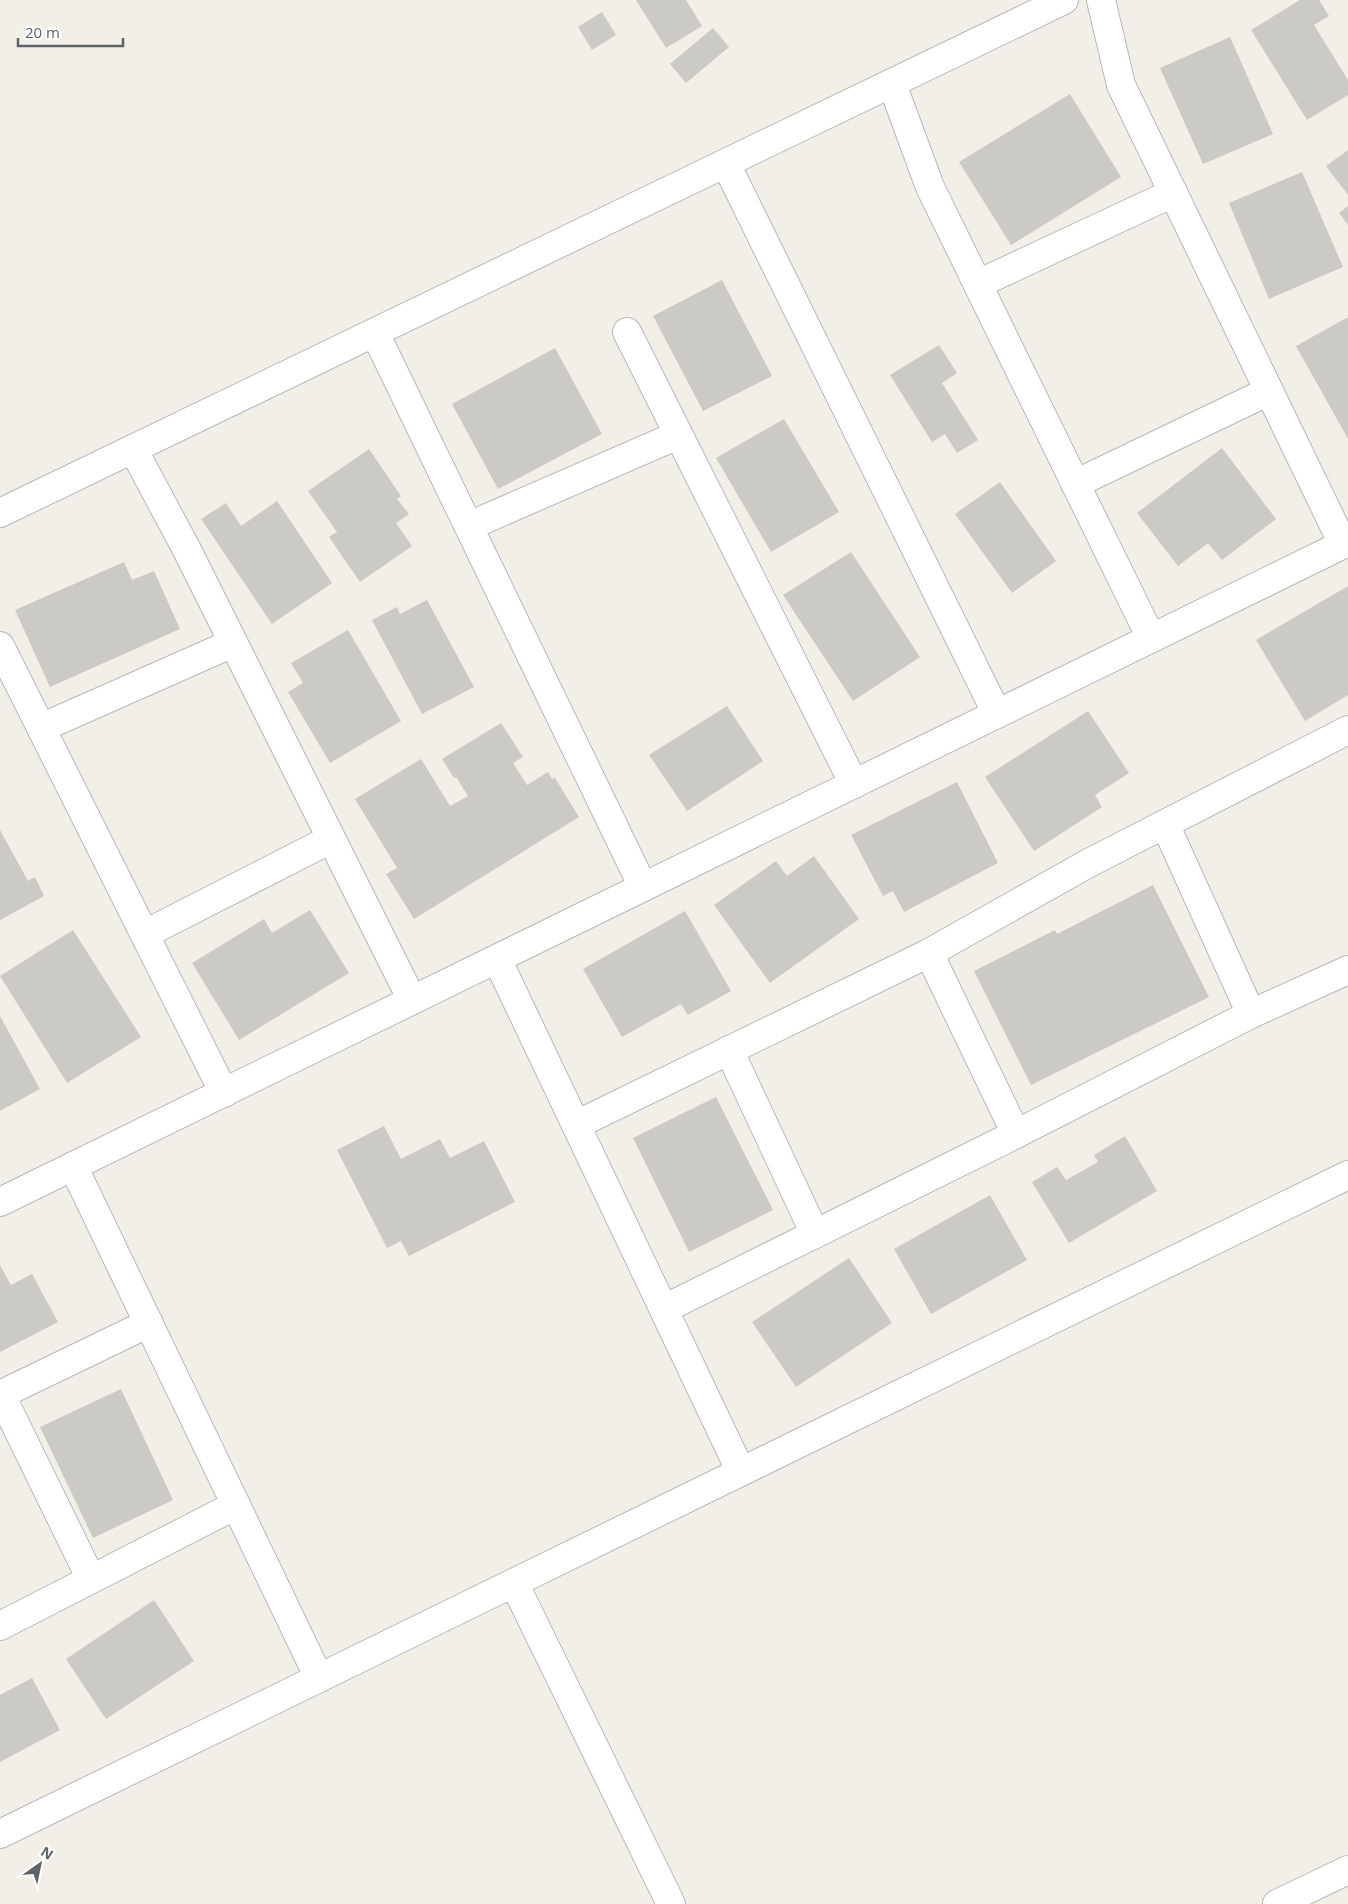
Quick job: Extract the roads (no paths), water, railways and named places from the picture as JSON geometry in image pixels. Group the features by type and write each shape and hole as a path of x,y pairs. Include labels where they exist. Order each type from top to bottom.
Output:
{"street":[{"path":"0,514 1064,0"},
{"path":"0,1202 1345,543 1269,391 1122,85 1101,0"},
{"path":"892,84 930,187 1151,638"},
{"path":"726,164 997,714"},
{"path":"978,284 1173,193"},
{"path":"375,332 643,887"},
{"path":"627,332 854,784"},
{"path":"1075,484 1269,391"},
{"path":"470,526 678,434"},
{"path":"133,449 186,548 412,1000"},
{"path":"41,728 233,643"},
{"path":"0,646 224,1092"},
{"path":"576,1125 929,953 1087,864 1348,730"},
{"path":"1165,824 1251,1014"},
{"path":"145,934 331,839"},
{"path":"929,953 1016,1134"},
{"path":"497,959 741,1472"},
{"path":"664,1309 1016,1134 1251,1014 1348,970"},
{"path":"729,1050 815,1234"},
{"path":"73,1166 319,1678"},
{"path":"0,1834 1348,1175"},
{"path":"91,1579 0,1395 148,1323"},
{"path":"0,1626 236,1505"},
{"path":"514,1583 671,1904"},
{"path":"1277,1904 1348,1870"}]}
